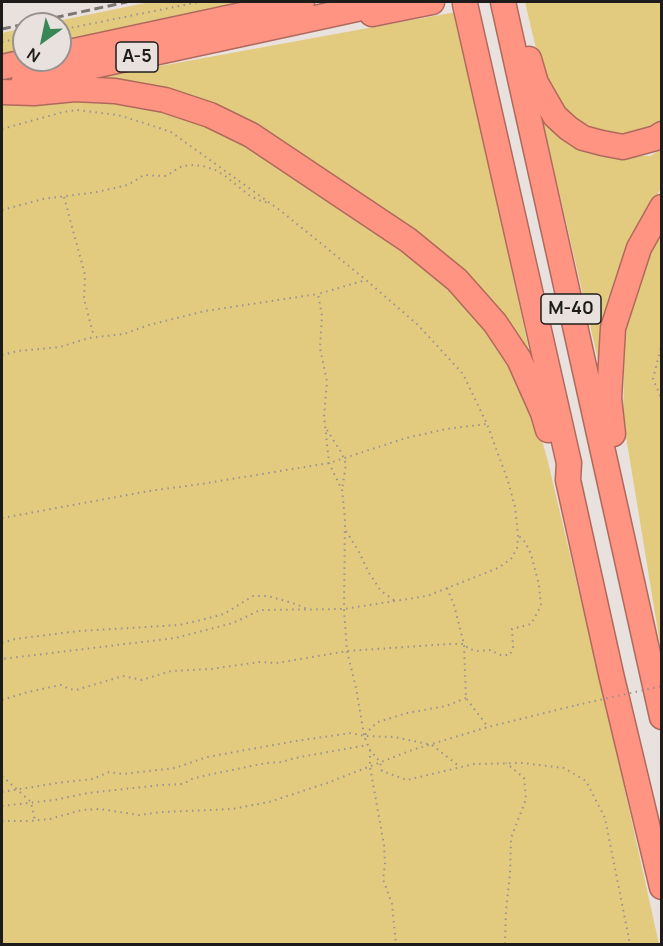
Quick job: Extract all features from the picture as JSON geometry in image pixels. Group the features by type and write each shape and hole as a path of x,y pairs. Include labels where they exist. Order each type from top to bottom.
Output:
{"highway":[{"name":"A-5","path":"72,51 302,2"},
{"name":"A-5","path":"2,90 51,75 389,2"},
{"path":"273,28 287,32 432,2"},
{"path":"504,2 526,48 536,83 555,116 568,128 584,138 623,147 656,138 662,134"},
{"name":"M-40","path":"504,2 662,717"},
{"name":"M-40","path":"465,4 569,463 568,480 611,674 662,887"},
{"path":"2,90 33,93 75,89 115,91 165,100 210,115 251,135 408,240 457,280 495,323 519,359 543,413 558,465 568,480"},
{"path":"640,617 637,557 615,453 609,399 613,328 639,248 662,207"}],"path":[{"path":"72,28 200,2"},
{"path":"2,129 76,110 118,115 171,132 272,203 418,325 463,374 487,424 508,481 515,507 518,535 517,548 511,559 498,568 428,596 344,609 260,610 233,623 175,638 2,659"},
{"path":"2,210 43,199 97,192 128,185 144,175 166,176 182,166 194,165 215,170 249,195 272,203"},
{"path":"64,196 85,275 84,299 94,337"},
{"path":"2,355 60,347 94,337 124,334 205,310 318,294 366,280"},
{"path":"318,294 322,315 320,348 327,382 324,417 329,463 342,490"},
{"path":"662,343 653,379 662,400"},
{"path":"2,518 149,490 329,463 406,438 446,429 487,424"},
{"path":"325,427 346,464 342,490 345,519 344,609 347,651 364,736 370,750 380,762 382,771 406,780 474,764 522,763 564,768 586,781 605,818 630,945"},
{"path":"345,531 381,591 395,601"},
{"path":"2,700 61,685 76,690 123,676 142,680 171,671 211,669 260,662 276,663 347,651 449,644 464,645 477,651 490,650 499,656 510,655 513,647 512,629 531,624 541,606 539,585 531,554 525,542 518,535"},
{"path":"447,588 454,605 464,645 466,698 488,727"},
{"path":"2,643 15,639 79,631 179,625 224,614 253,596 268,596 308,609"},
{"path":"2,821 50,819 82,810 100,809 139,815 232,809 268,802 327,783 412,750 488,727 662,686"},
{"path":"364,736 378,722 407,713 446,706 466,698"},
{"path":"2,792 93,779 109,772 123,774 175,768 207,757 351,733 364,736 395,737 432,745 460,767"},
{"path":"2,806 54,800 88,793 183,784 203,776 367,745"},
{"path":"370,750 370,766 382,830 385,864 383,879 392,904 396,945"},
{"path":"505,945 512,838 526,799 524,778 506,763"},
{"path":"2,776 31,802 35,821"}],"shaded area":[{"path":"150,2 258,2 72,41 72,18"},
{"path":"525,2 661,2 661,123 641,134 600,135 576,127 542,74"},
{"path":"456,12 534,373 471,280 223,110 45,87"},
{"path":"12,31 12,54 2,56 2,33"},
{"path":"33,100 136,102 215,125 399,244 462,296 509,358 538,426 548,462 610,723 659,944 2,944 2,106"},
{"path":"542,118 566,139 605,155 650,156 661,150 661,188 638,231 601,373"},
{"path":"661,228 661,650 623,418 625,327 649,249"}],"railway":[{"path":"2,29 127,2"}]}
